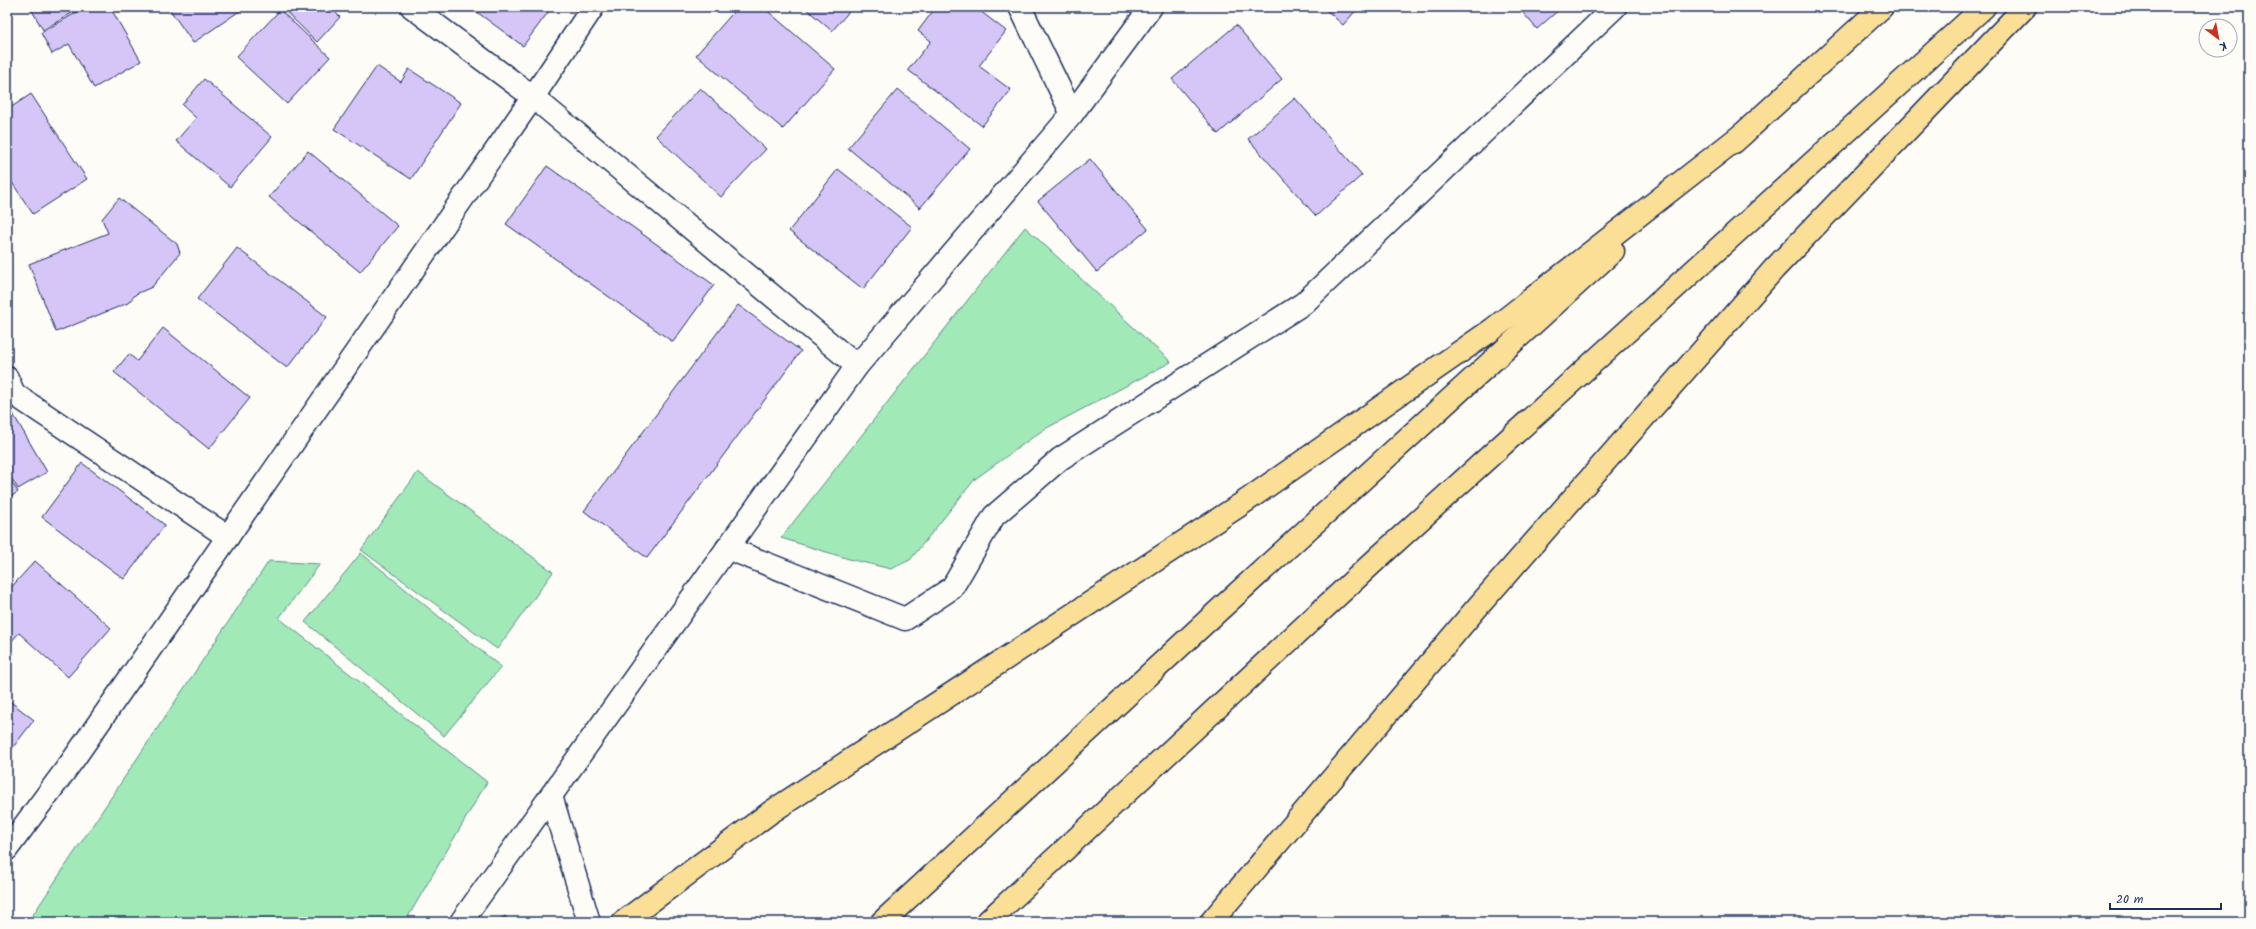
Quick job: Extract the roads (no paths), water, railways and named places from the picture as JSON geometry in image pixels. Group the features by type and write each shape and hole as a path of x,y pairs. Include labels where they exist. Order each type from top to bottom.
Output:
{"highway":[{"path":"882,922 1212,616 1882,7"},
{"path":"987,922 1380,556 1984,7"},
{"path":"1211,922 1474,611 1774,269 2025,7"},
{"path":"623,922 771,812 1240,505 1493,329 1744,133"}],"street":[{"path":"412,7 533,97 857,366"},
{"path":"7,849 73,760 533,97 593,7"},
{"path":"1020,7 1072,114"},
{"path":"461,922 857,366 1072,114 1151,7"},
{"path":"727,548 905,619 952,588 994,516 1060,459 1304,303 1615,7"},
{"path":"9,390 228,537"},
{"path":"551,796 589,922"}]}
